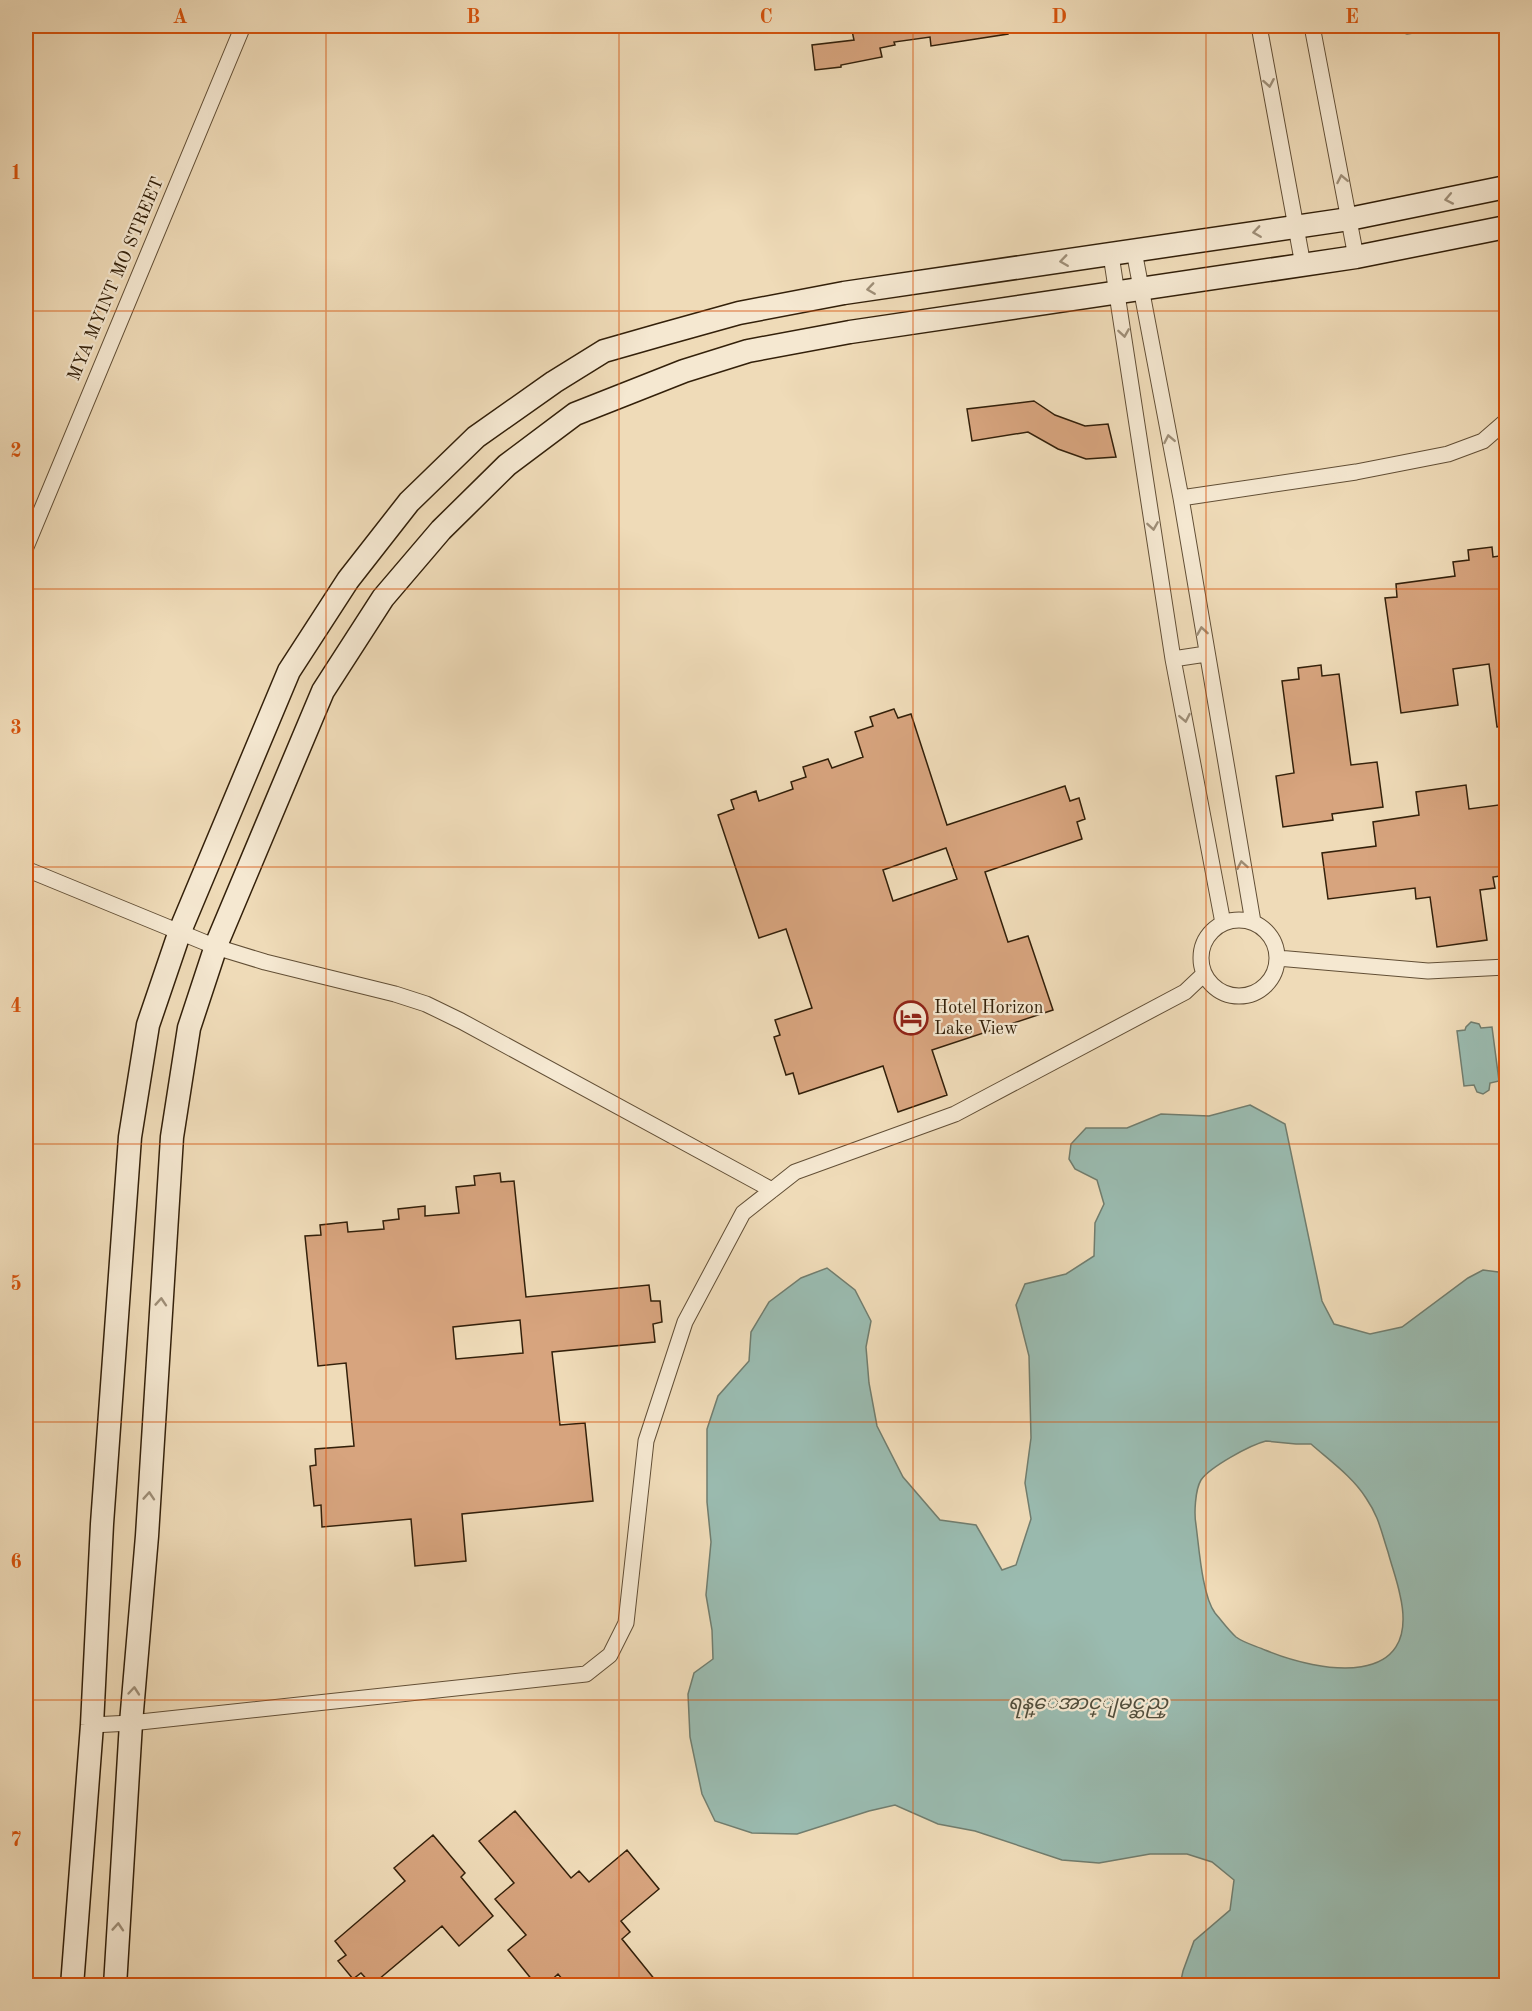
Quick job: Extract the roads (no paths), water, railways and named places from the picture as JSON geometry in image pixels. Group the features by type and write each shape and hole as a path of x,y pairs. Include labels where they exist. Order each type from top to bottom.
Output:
{"main road":[{"path":"72,1986 92,1725 102,1524 130,1137 148,1025 180,931 290,671 348,580 409,502 476,437 554,382 604,351 739,313 844,293 1349,219 1506,187"},
{"path":"115,1986 172,1137 189,1029 216,947 323,691 383,598 441,530 507,465 575,414 684,371 748,351 850,332 1356,257 1506,227"}],"street":[{"name":"MYA MYINT MO STREET","path":"26,547 243,26"},
{"path":"1258,26 1303,265"},
{"path":"1312,26 1356,257"},
{"path":"1134,250 1129,291 1173,659 1223,923"},
{"path":"1111,255 1129,291 1181,498 1252,922"},
{"path":"1181,498 1356,472 1448,454 1483,441 1506,421"},
{"path":"1173,659 1206,654"},
{"path":"26,869 216,947 426,1004 472,1026 772,1190"},
{"path":"1238,920 1252,922 1265,931 1274,943 1277,957 1274,973 1266,985 1254,994 1240,997 1225,994 1212,986 1204,974 1200,959 1203,944 1211,932 1223,923 1238,920"},
{"path":"1277,957 1428,971 1506,967"},
{"path":"92,1725 131,1723 586,1674 610,1655 626,1623 646,1442 685,1322 743,1213 795,1172 955,1114 1185,992 1204,974"}],"water":[{"path":"1385,26 1460,26 1407,34"},
{"path":"1471,1022 1479,1024 1481,1028 1492,1027 1499,1081 1490,1083 1489,1090 1483,1094 1477,1092 1474,1085 1464,1086 1457,1031 1465,1030"},
{"name":"ရန္ေအာင္ျမင္ဆည္","path":"1250,1105 1285,1124 1322,1301 1334,1324 1370,1334 1402,1327 1468,1278 1483,1270 1506,1273 1506,1985 1180,1985 1194,1941 1230,1910 1234,1880 1212,1862 1187,1854 1150,1854 1099,1863 1062,1860 975,1831 938,1824 895,1805 797,1834 752,1833 715,1821 702,1794 690,1737 688,1694 694,1673 713,1659 712,1630 706,1595 711,1542 707,1502 707,1429 718,1396 749,1361 751,1332 769,1302 801,1278 827,1268 855,1290 871,1321 866,1347 869,1383 877,1426 903,1477 940,1520 976,1525 1002,1570 1016,1565 1031,1519 1025,1483 1031,1438 1029,1356 1016,1305 1025,1284 1066,1274 1094,1256 1095,1223 1104,1204 1097,1180 1075,1169 1069,1159 1071,1144 1086,1128 1127,1128 1161,1114 1209,1116","holes":["1266,1441 1311,1444 1361,1490 1377,1518 1399,1589 1403,1626 1396,1647 1381,1660 1361,1667 1338,1668 1312,1664 1287,1658 1246,1643 1228,1629 1215,1613 1207,1595 1195,1520 1196,1496 1201,1480 1221,1463 1259,1443"]}],"place":[{"name":"Hotel Horizon Lake View","path":"911,1018"}]}
